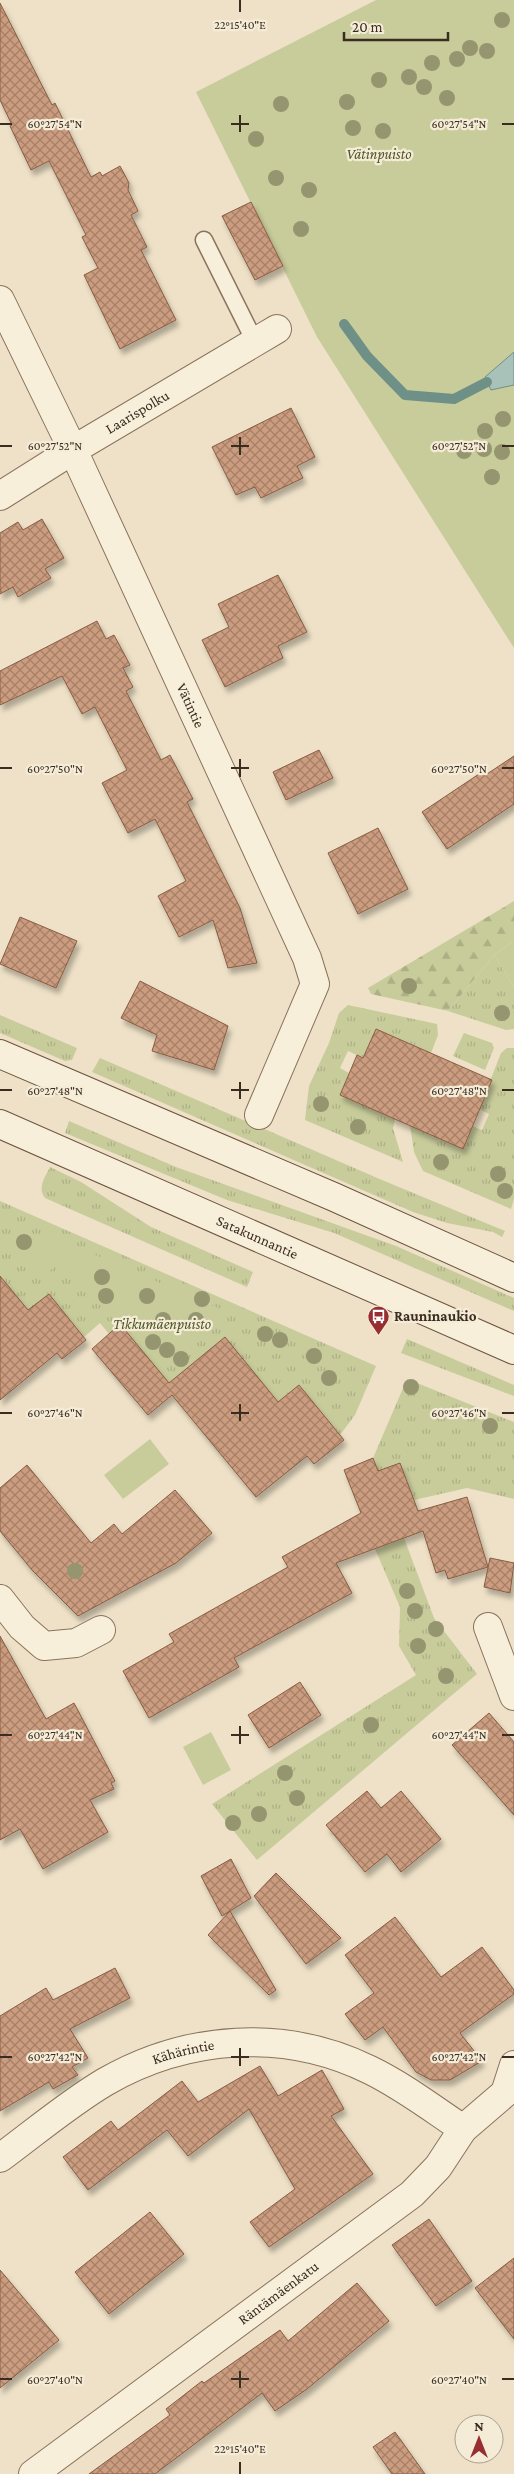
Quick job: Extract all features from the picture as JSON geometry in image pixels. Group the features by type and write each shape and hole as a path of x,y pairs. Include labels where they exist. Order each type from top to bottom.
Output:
{"street":[{"name":"Vätintie","path":"0,300 73,450 308,958 315,984 259,1115"},
{"name":"Laarispolku","path":"0,496 73,450 266,336"},
{"path":"0,1054 334,1197 514,1278"},
{"name":"Satakunnantie","path":"0,1124 514,1350"},
{"path":"0,1599 22,1627 44,1646 76,1643 101,1630"},
{"path":"488,1627 514,1696"},
{"name":"Kähärintie","path":"0,2158 103,2083 138,2064 183,2050 235,2042 287,2043 340,2057 371,2070 463,2129"},
{"name":"Räntämäenkatu","path":"33,2474 412,2194 438,2167 463,2129 509,2094 514,2065"}],"lane":[{"path":"204,240 266,336"}],"green space":[{"name":"Vätinpuisto","path":"376,0 514,0 514,648 317,337 196,92"},
{"path":"514,901 514,941 494,955 448,1011 371,994 368,988"},
{"path":"514,941 514,987 494,955"},
{"path":"494,955 514,987 514,1029 506,1030 448,1011"},
{"path":"348,1005 437,1024 438,1035 431,1053 376,1029 363,1058 348,1051 340,1068 349,1073 340,1095 395,1119 393,1128 403,1162 305,1120 309,1086 329,1043 339,1013"},
{"path":"0,1015 77,1048 72,1060 65,1061 0,1033"},
{"path":"464,1033 492,1043 494,1048 485,1070 453,1056"},
{"path":"507,1048 514,1048 514,1199 511,1209 423,1171 414,1152 410,1125 472,1126 482,1130 489,1114 479,1109 501,1053"},
{"path":"100,1058 505,1231 502,1237 493,1232 447,1223 413,1212 92,1072"},
{"path":"69,1121 176,1167 396,1246 514,1298 514,1311 334,1233 227,1200 65,1133"},
{"path":"50,1167 81,1182 151,1227 253,1272 247,1287 45,1198 42,1186"},
{"path":"0,1201 376,1366 355,1415 340,1435 299,1385 278,1402 225,1337 192,1364 179,1395 109,1334 100,1323 84,1337 49,1294 28,1310 0,1276"},
{"name":"Tikkumäenpuisto","path":"51,1236 232,1314 158,1375 64,1259 43,1276 27,1255"},
{"path":"407,1339 514,1385 514,1396 401,1353"},
{"path":"407,1379 514,1422 514,1499 467,1488 414,1500 400,1463 378,1471 373,1458"},
{"path":"150,1439 169,1464 123,1499 104,1475"},
{"path":"404,1538 434,1618 477,1674 257,1860 212,1804 416,1675 399,1646 400,1607 375,1549"},
{"path":"211,1732 231,1770 203,1785 183,1747"}],"water":[{"path":"514,352 514,385 491,390 485,377"}],"building":[{"path":"0,3 52,105 55,103 91,177 100,172 102,176 120,166 129,183 128,190 138,211 131,215 147,247 141,250 176,320 120,349 84,275 98,268 82,237 86,235 49,161 31,170 0,100"},
{"path":"251,202 283,266 255,280 222,216"},
{"path":"291,408 315,457 297,466 303,478 261,498 255,487 236,495 212,447"},
{"path":"42,519 64,558 45,569 51,578 18,597 13,587 0,594 0,533 18,522 23,530"},
{"path":"278,575 307,632 278,646 283,658 225,687 202,640 229,627 218,604"},
{"path":"97,621 106,639 114,635 130,665 123,668 133,687 126,691 161,760 170,755 193,799 187,802 240,908 257,963 228,968 213,920 179,937 158,896 186,881 155,819 128,833 102,783 127,770 95,707 82,714 62,676 0,705 0,671"},
{"path":"319,750 333,778 286,800 273,772"},
{"path":"514,756 514,804 447,849 422,812 485,770 487,774"},
{"path":"378,828 408,889 358,914 328,853"},
{"path":"20,917 77,941 56,988 0,964"},
{"path":"140,981 228,1026 214,1070 152,1051 157,1035 121,1018"},
{"path":"376,1029 492,1080 463,1149 340,1095 357,1055 363,1058"},
{"path":"0,1276 28,1310 49,1294 86,1340 62,1359 57,1353 0,1400"},
{"path":"120,1324 169,1383 225,1337 278,1402 299,1385 344,1440 314,1464 307,1456 256,1497 172,1395 148,1415 92,1349"},
{"path":"373,1458 378,1471 400,1463 418,1511 467,1497 488,1567 448,1579 445,1570 436,1573 423,1531 336,1563 352,1593 234,1658 239,1667 149,1718 123,1671 174,1642 169,1634 288,1567 282,1557 361,1513 344,1470"},
{"path":"27,1465 91,1543 114,1524 122,1534 175,1490 212,1533 176,1563 78,1616 32,1570 0,1531 0,1488"},
{"path":"490,1558 514,1563 510,1593 484,1587"},
{"path":"0,1636 46,1719 74,1703 115,1781 111,1783 114,1789 90,1800 108,1832 43,1869 20,1829 0,1840"},
{"path":"300,1682 321,1715 269,1748 248,1715"},
{"path":"489,1713 514,1742 514,1815 452,1745"},
{"path":"367,1791 381,1808 401,1791 441,1839 401,1872 387,1854 365,1872 326,1825"},
{"path":"231,1859 251,1898 222,1916 201,1876"},
{"path":"276,1873 341,1938 306,1964 254,1896"},
{"path":"230,1911 276,1990 269,1995 208,1935"},
{"path":"395,1917 441,1977 482,1947 514,1990 514,1994 460,2033 482,2061 450,2080 431,2080 416,2072 383,2027 365,2040 345,2014 374,1993 345,1955"},
{"path":"115,1968 130,1998 70,2029 88,2058 72,2067 78,2075 53,2089 49,2082 0,2111 0,2016 46,1988 53,2000"},
{"path":"260,2066 278,2096 322,2070 344,2109 331,2116 373,2174 269,2247 250,2222 295,2189 249,2109 188,2156 167,2130 88,2190 63,2157 111,2121 118,2130 182,2081 198,2102"},
{"path":"150,2212 184,2254 109,2314 75,2272"},
{"path":"429,2219 472,2281 436,2306 392,2245"},
{"path":"514,2258 514,2339 475,2288"},
{"path":"0,2270 59,2340 0,2388"},
{"path":"357,2283 389,2321 307,2389 275,2411 262,2393 155,2474 89,2474 170,2415 166,2409 202,2381 204,2383 280,2330 288,2341"},
{"path":"395,2432 425,2474 392,2474 373,2447"}],"waterway":[{"path":"344,324 367,356 405,395 454,399 487,382"}],"place":[{"name":"Rauninaukio","path":"378,1335"}]}
